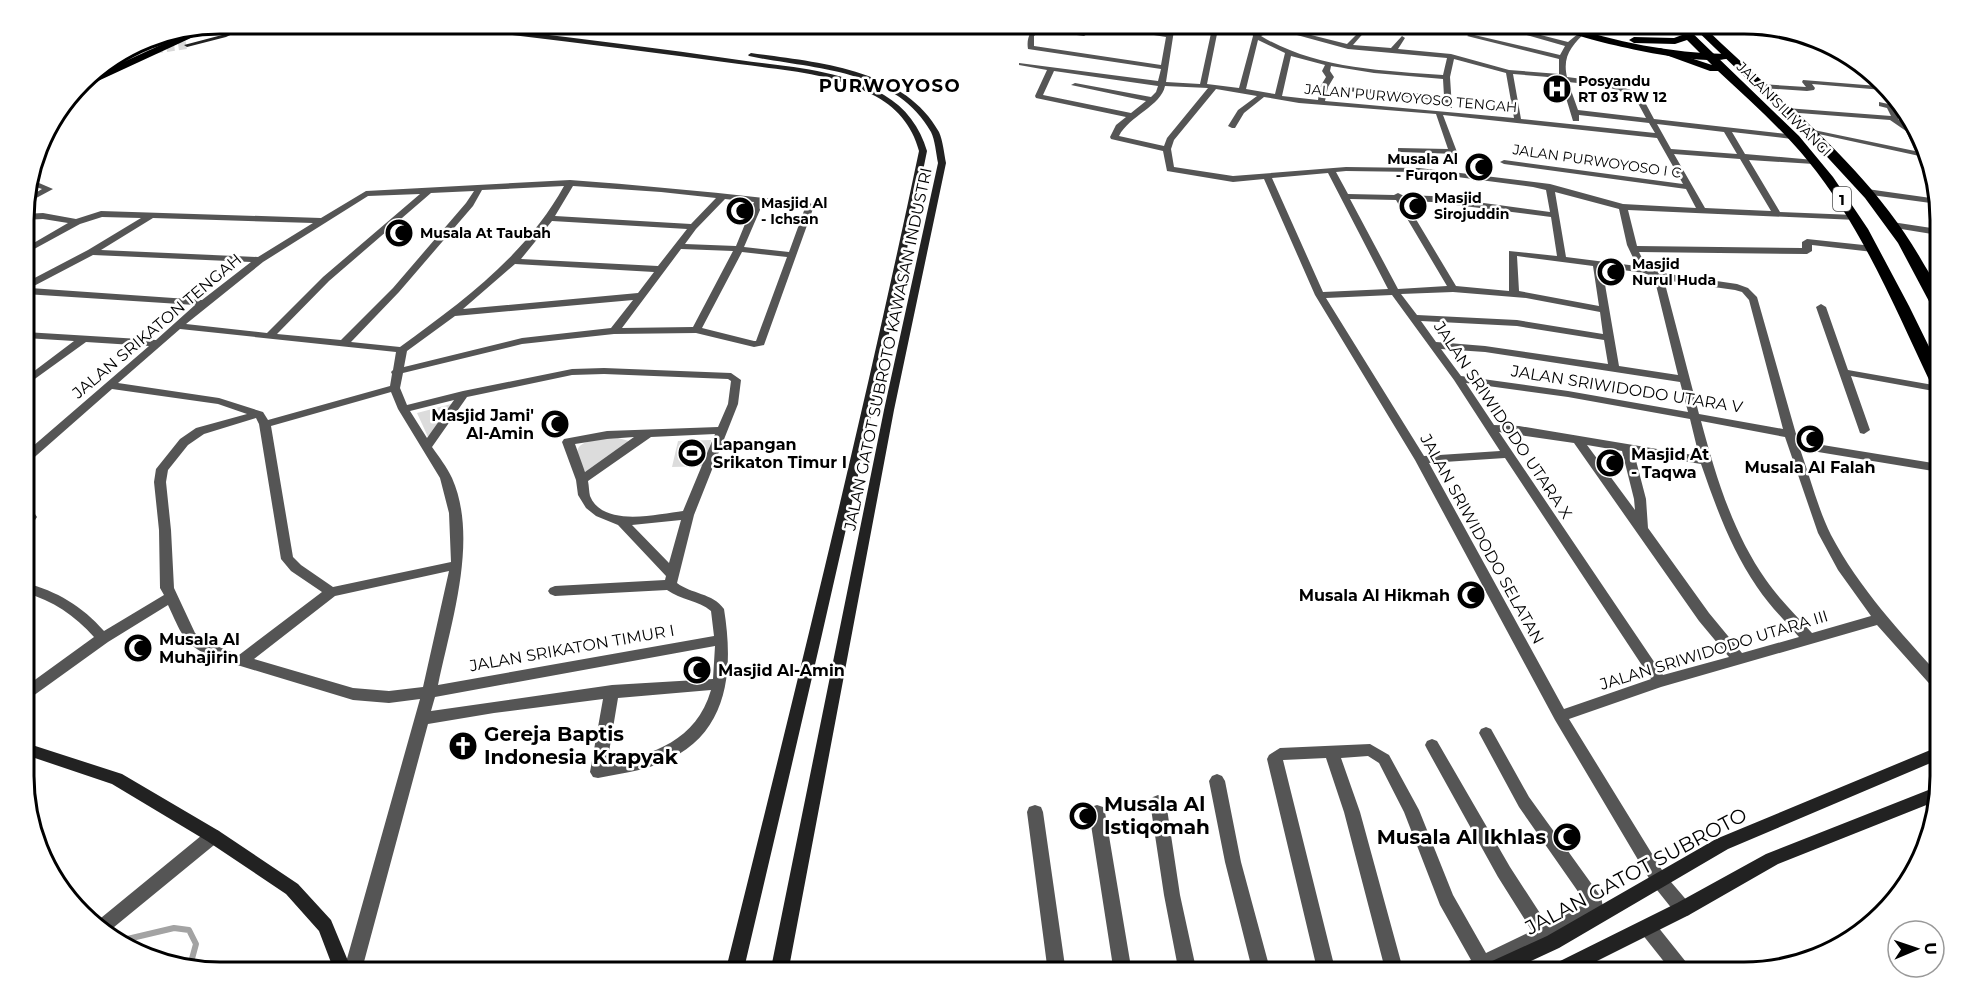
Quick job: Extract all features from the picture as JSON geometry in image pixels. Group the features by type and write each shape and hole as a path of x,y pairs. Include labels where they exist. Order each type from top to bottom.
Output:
{"highway":[{"name":"1","path":"1702,35 1715,54"},
{"path":"1634,40 1675,41 1688,36"},
{"name":"1","path":"1688,36 1715,54"},
{"path":"106,74 184,38"},
{"path":"1660,51 1683,56 1729,75"},
{"name":"JALAN SILIWANGI","path":"1715,54 1729,75 1814,162 1854,218 1873,249 1930,366"},
{"name":"JALAN SILIWANGI","path":"1715,54 1761,86 1809,131 1867,192 1892,225 1930,292"}],"main road":[{"path":"1595,35 1660,51 1715,54"},
{"path":"1602,35 1715,54"}],"street":[{"path":"187,45 226,35"},
{"name":"JALAN GATOT SUBROTO KAWASAN INDUSTRI","path":"532,35 671,51 823,75 852,83 887,100 902,111 915,128 923,151 890,313 837,536 819,625 737,962"},
{"name":"JALAN GATOT SUBROTO KAWASAN INDUSTRI","path":"577,35 724,52 838,69 885,86 913,103 936,129 941,145 942,163 889,410 781,962"},
{"path":"1032,35 1029,48 1032,49 1164,67"},
{"path":"1163,35 1170,36 1160,93 1119,127 1114,138 1167,149"},
{"path":"1203,86 1213,35"},
{"path":"1302,35 1348,47 1451,56 1509,72 1606,84 1632,92 1639,97 1687,187 1702,210"},
{"path":"1348,47 1358,35"},
{"path":"1532,35 1567,44"},
{"path":"1577,128 1575,112 1563,78 1563,58 1567,44 1579,35"},
{"path":"1242,91 1256,36 1289,51 1329,63 1446,77"},
{"path":"1470,36 1563,58"},
{"path":"1393,51 1402,38"},
{"path":"1278,98 1289,51"},
{"path":"1450,114 1446,77 1451,56"},
{"path":"1321,104 1324,87 1330,76 1326,71 1329,63"},
{"name":"JALAN PURWOYOSO TENGAH","path":"1021,64 1162,84 1214,86 1321,104 1439,112 1659,136"},
{"path":"1051,69 1039,96 1133,116"},
{"path":"1509,72 1518,121"},
{"path":"1761,86 1807,89 1811,88 1806,82 1809,82 1872,87"},
{"path":"1075,85 1154,100"},
{"path":"1214,86 1174,133 1167,149 1169,167 1173,171 1233,180 1332,170 1419,170 1550,187 1623,207 1854,218"},
{"path":"1347,89 1448,99"},
{"path":"1107,110 1127,95"},
{"path":"1232,126 1241,112 1262,95"},
{"path":"1882,104 1890,107 1895,116 1893,118"},
{"path":"1786,110 1893,118 1905,127"},
{"path":"1401,150 1453,152 1439,112"},
{"path":"1575,112 1792,137"},
{"path":"1728,130 1776,213"},
{"path":"1809,131 1917,154"},
{"path":"1667,151 1814,162"},
{"name":"JALAN PURWOYOSO I C","path":"1504,162 1687,187"},
{"name":"JALAN SRIWIDODO UTARA X","path":"1332,170 1394,291 1458,379 1660,682"},
{"name":"JALAN SRIWIDODO SELATAN","path":"1267,177 1320,295 1421,459 1560,716 1659,880 1683,909"},
{"path":"355,962 422,720 457,565 455,513 446,478 403,409 395,388 396,372 402,350 514,261 562,201 570,183"},
{"name":"JALAN SRIKATON TENGAH","path":"35,450 204,303 260,260 296,240 366,194 570,183 760,199 810,206 793,255"},
{"path":"36,196 49,189 38,185"},
{"path":"343,344 396,290 470,204 480,187"},
{"path":"1550,187 1562,259"},
{"path":"269,336 326,279 431,189"},
{"path":"1867,192 1928,201"},
{"path":"614,331 659,269 680,246 693,227 723,196"},
{"path":"1344,196 1398,196 1553,215"},
{"path":"1398,196 1453,289"},
{"path":"696,330 739,249 760,199"},
{"path":"1623,207 1635,249 1645,270"},
{"path":"35,245 77,222 101,214 323,221"},
{"path":"35,216 77,222"},
{"path":"35,283 149,217"},
{"path":"549,218 693,227"},
{"path":"1892,225 1930,231"},
{"path":"1635,249 1807,251 1807,242 1873,249"},
{"path":"396,372 505,344 614,331 696,330 754,344 760,343 793,255 680,246"},
{"path":"91,252 260,260"},
{"path":"1514,294 1512,253 1645,270 1658,275 1745,290 1754,299 1792,439 1824,533 1843,567 1880,620 1930,675"},
{"path":"514,261 659,269"},
{"path":"1597,263 1614,368"},
{"path":"1658,275 1706,461 1723,511 1746,560 1776,602 1809,639"},
{"path":"1320,295 1453,289 1514,294 1606,310"},
{"path":"35,290 204,303"},
{"path":"451,313 640,296"},
{"path":"1821,307 1864,430"},
{"path":"1413,318 1517,322 1610,338"},
{"path":"177,326 402,350"},
{"path":"35,336 159,343"},
{"path":"35,375 85,338"},
{"path":"1432,345 1485,350 1684,379"},
{"path":"403,409 463,394 590,371 723,374 736,380 737,387 724,430 688,515 671,579"},
{"path":"1844,372 1930,387"},
{"name":"JALAN SRIWIDODO UTARA V","path":"1458,379 1694,416 1792,439 1930,466"},
{"path":"108,385 219,401 262,419 287,559 296,568 332,592"},
{"name":"JALAN SRIKATON TIMUR I","path":"395,388 200,431 184,442 162,469 160,482 167,588 190,636 199,645 353,694 389,697 429,692 721,640"},
{"path":"427,446 463,394"},
{"path":"1490,428 1577,439 1706,461"},
{"path":"612,691 598,772 664,754 697,729 716,703 724,655 717,609 713,605 681,593 622,522 600,513 590,505 584,495 582,480 568,442 607,435 724,430"},
{"path":"582,480 648,433"},
{"path":"1577,439 1704,617 1739,659"},
{"path":"1627,448 1640,499 1642,529"},
{"path":"1421,459 1507,454"},
{"path":"622,522 688,515"},
{"path":"242,660 332,592 457,565"},
{"path":"555,591 671,579"},
{"path":"35,592 65,602 85,616 103,638"},
{"path":"35,688 103,638 171,597"},
{"name":"JALAN SRIWIDODO UTARA III","path":"1560,716 1660,682 1880,620"},
{"path":"422,720 502,704 612,691 712,684"},
{"path":"1486,733 1524,802 1595,903 1594,907 1495,962"},
{"path":"1432,745 1504,872 1544,934"},
{"path":"1324,962 1274,759 1280,754 1370,750 1384,759 1411,810 1446,899 1481,962"},
{"path":"1331,751 1352,812 1392,962"},
{"path":"35,752 117,779 213,836 292,889 325,926 340,962"},
{"name":"JALAN GATOT SUBROTO","path":"1500,962 1552,942 1722,844 1930,756"},
{"path":"1217,781 1233,862 1259,962"},
{"path":"1577,962 1648,928 1772,859 1928,797"},
{"path":"1158,802 1172,895 1186,962"},
{"path":"1035,812 1055,962"},
{"path":"1097,812 1121,962"},
{"path":"107,923 213,836"},
{"path":"1648,928 1675,962"}],"shaded area":[{"path":"455,403 428,437 417,413"},
{"path":"618,438 629,441 588,475 577,455 578,448 589,441"},
{"name":"Lapangan Srikaton Timur I","path":"711,440 706,466 672,467 678,441"}],"waterway":[{"path":"130,938 174,928 189,930 196,944 192,960"}],"tunnel":[{"path":"144,51 187,45"}],"place":[{"name":"Posyandu RT 03 RW 12","path":"1557,89"},
{"name":"Musala Al - Furqon","path":"1479,167"},
{"name":"Masjid Sirojuddin","path":"1413,206"},
{"name":"Masjid Al - Ichsan","path":"740,211"},
{"name":"Musala At Taubah","path":"399,233"},
{"name":"Masjid Nurul Huda","path":"1611,272"},
{"name":"Masjid Jami' Al-Amin","path":"555,424"},
{"name":"Musala Al Falah","path":"1810,439"},
{"name":"Lapangan Srikaton Timur I","path":"692,453"},
{"name":"Masjid At - Taqwa","path":"1610,463"},
{"name":"Musala Al Hikmah","path":"1471,595"},
{"name":"Musala Al Muhajirin","path":"138,648"},
{"name":"Masjid Al-Amin","path":"697,670"},
{"name":"Gereja Baptis Indonesia Krapyak","path":"463,746"},
{"name":"Musala Al Istiqomah","path":"1083,816"},
{"name":"Musala Al Ikhlas","path":"1567,837"}],"district":[{"name":"PURWOYOSO","path":"890,86"}]}
